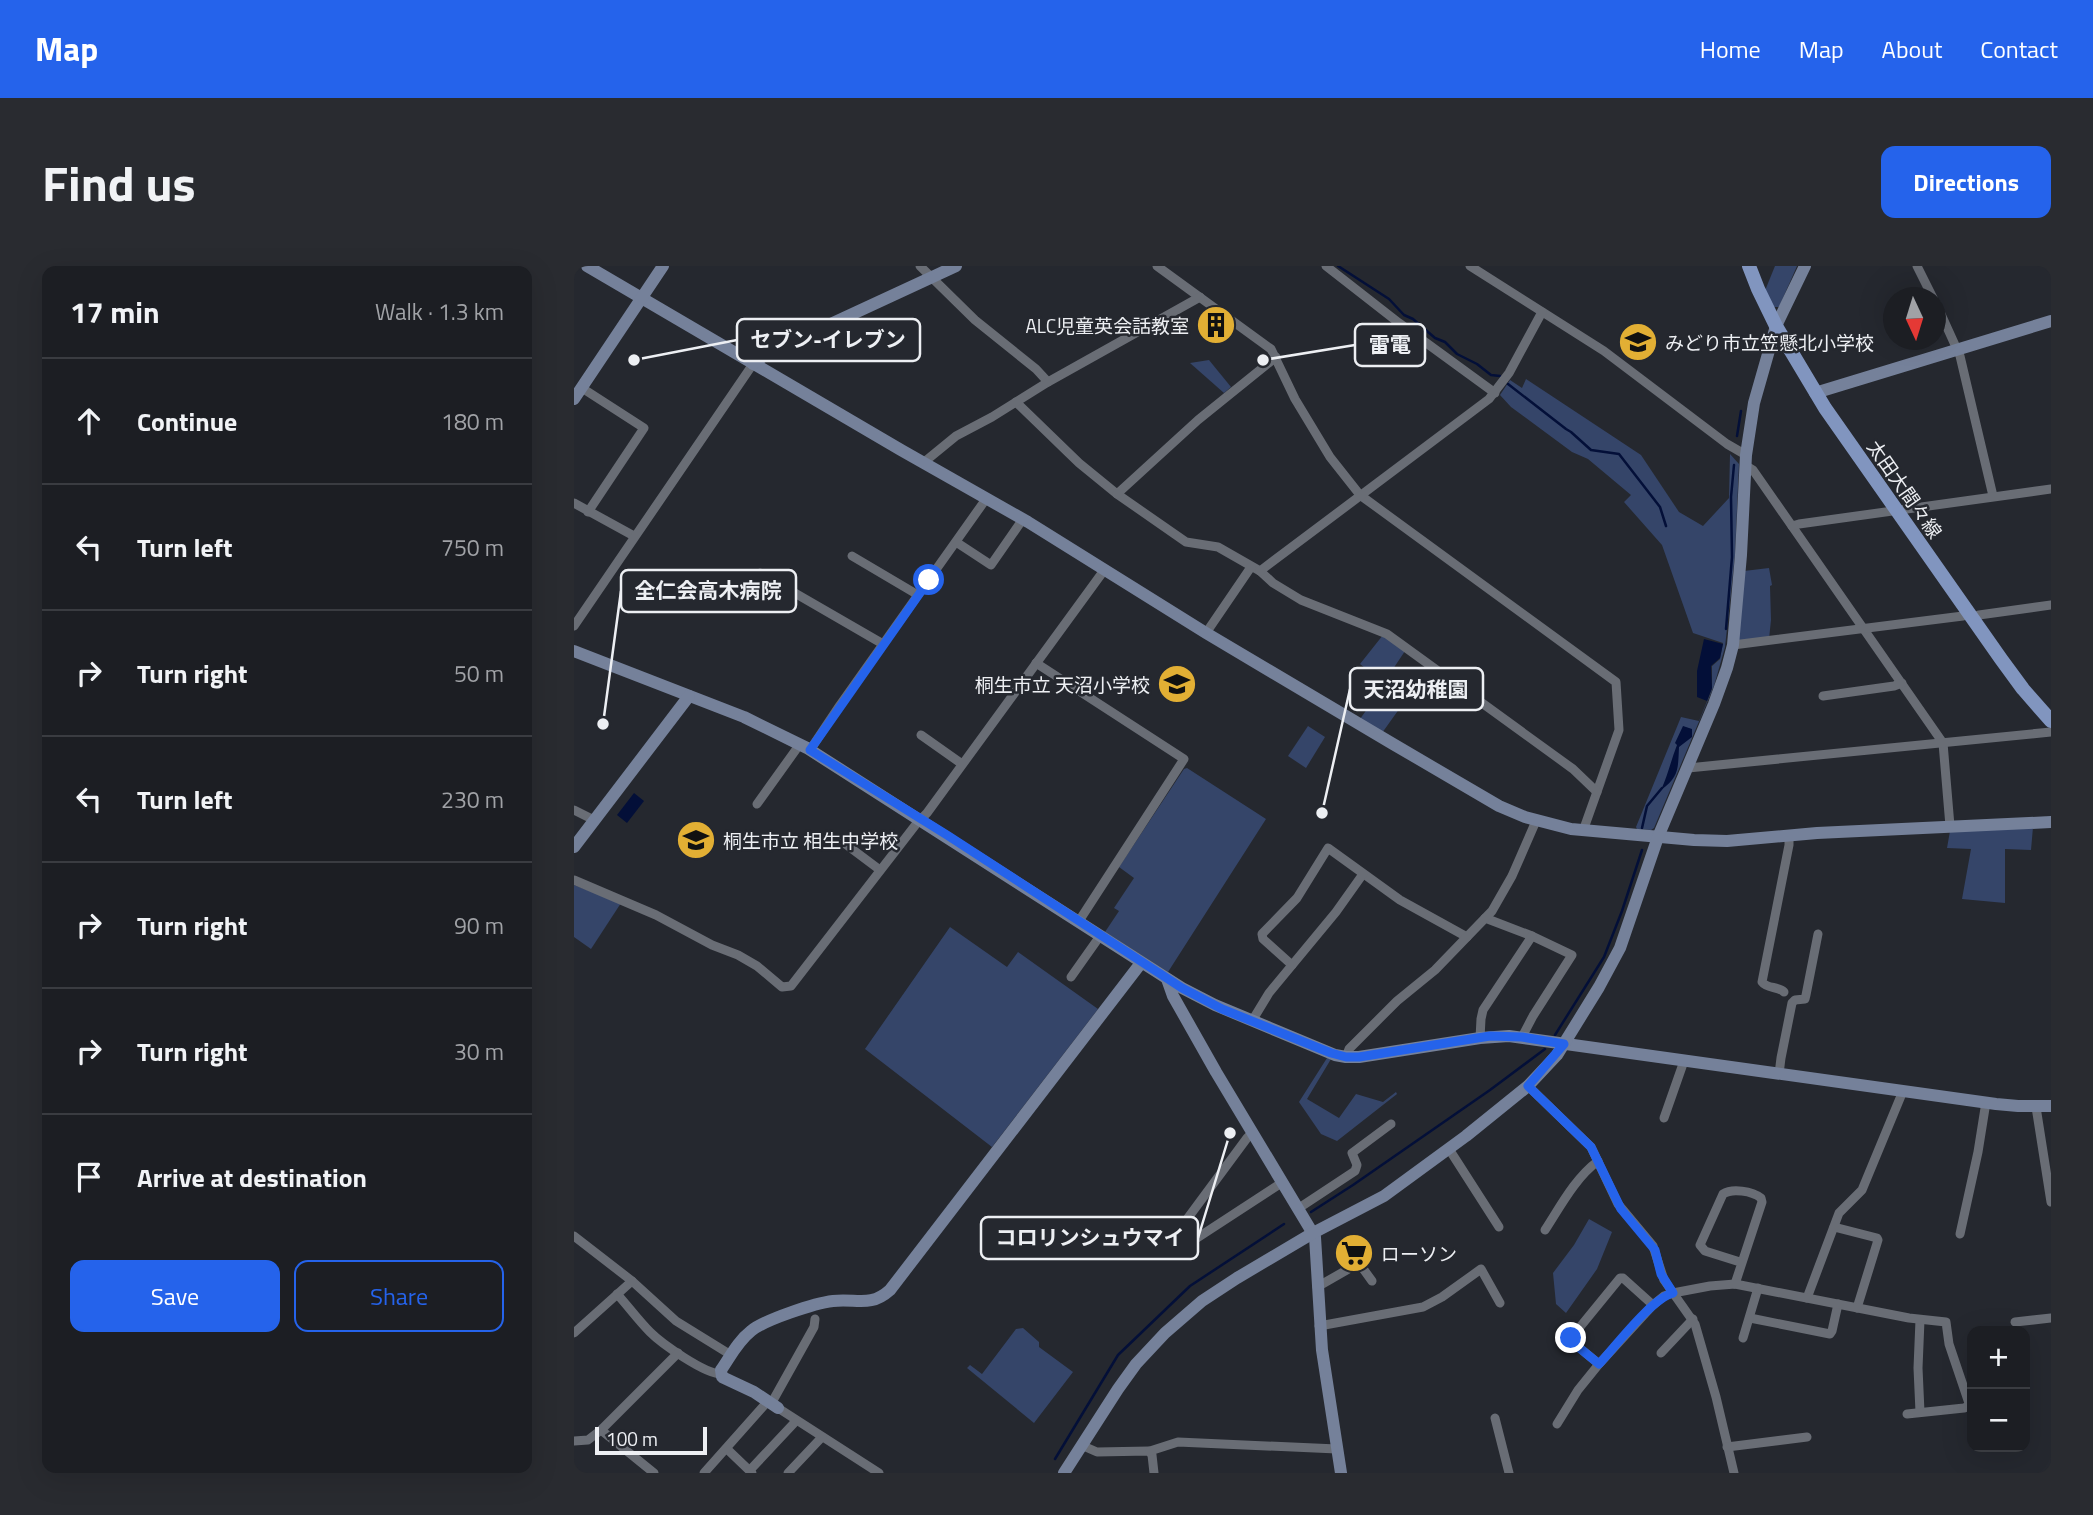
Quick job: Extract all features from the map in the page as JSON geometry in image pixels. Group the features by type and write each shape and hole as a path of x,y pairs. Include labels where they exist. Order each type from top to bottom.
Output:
{"main road":[{"name":"太田大間々線","path":"1749,266 1776,326 1815,393 2023,689 2051,720"}],"street":[{"path":"587,266 1023,519 1206,633 1499,806 1536,821 1583,831 1727,841 2051,822"},
{"path":"588,512 644,428 578,393 663,266"},
{"path":"920,266 980,325 1037,369 1048,382"},
{"path":"574,626 753,364 766,354 956,266"},
{"path":"1157,266 1268,346 1276,357 1295,399 1330,457 1360,495 1616,681 1619,730 1583,831"},
{"path":"1326,266 1495,393"},
{"path":"1470,266 1612,357 1746,460 1943,743 1950,826"},
{"path":"1064,1473 1127,1376 1165,1333 1202,1301 1313,1233 1384,1196 1449,1149 1528,1086 1564,1044 1615,959 1658,837 1714,704 1733,645 1746,460 1754,402 1776,326 1805,266"},
{"path":"1917,266 1928,287"},
{"path":"923,463 956,436 1200,297"},
{"path":"1206,633 1256,569 1495,393 1542,312"},
{"path":"1815,393 2051,321"},
{"path":"1946,325 1957,349 1993,496"},
{"path":"1117,494 1198,420 1276,357"},
{"path":"1016,402 1079,463 1117,494 1186,542 1218,547 1301,600 1397,640 1573,769 1597,792"},
{"path":"1792,526 2051,489"},
{"path":"757,804 805,747 883,644 986,499"},
{"path":"574,503 634,536"},
{"path":"956,542 990,565 1023,519"},
{"path":"852,556 918,595"},
{"path":"574,880 656,915 712,945 738,955 757,966 782,987 791,986 927,813 1105,569"},
{"path":"760,572 883,644"},
{"path":"1733,645 2051,605"},
{"path":"574,651 759,723 805,747 1167,979 1209,1003 1331,1053 1346,1057 1480,1038 1522,1037 1986,1102 2051,1106"},
{"path":"1036,663 1184,759 1079,921"},
{"path":"1823,696 1902,683"},
{"path":"574,847 689,696"},
{"path":"1688,768 2051,732"},
{"path":"921,735 962,764"},
{"path":"574,810 594,820"},
{"path":"1346,1057 1349,1049 1397,1001 1435,970 1485,918 1508,885 1536,821"},
{"path":"1784,992 1762,982 1789,836"},
{"path":"840,840 880,870"},
{"path":"1292,965 1263,939 1262,933 1297,898 1328,848 1400,900 1467,937"},
{"path":"1252,1021 1269,993 1336,912 1363,874"},
{"path":"1485,918 1572,955 1522,1037"},
{"path":"1780,1074 1792,1003 1805,999 1818,934"},
{"path":"1071,977 1101,936"},
{"path":"1480,1038 1483,1010 1532,936"},
{"path":"721,1374 721,1370 744,1337 764,1323 830,1301 870,1302 885,1295 1141,962"},
{"path":"1167,979 1173,996 1313,1233 1316,1242 1320,1326 1340,1473"},
{"path":"1664,1118 1684,1061"},
{"path":"1528,1086 1585,1139 1621,1209 1655,1250 1661,1274 1693,1319 1710,1373 1734,1473"},
{"path":"1807,1298 1841,1209 1862,1190 1903,1091"},
{"path":"1960,1234 1986,1102"},
{"path":"2036,1107 2051,1202"},
{"path":"1299,1208 1356,1171 1357,1165 1352,1153 1391,1124"},
{"path":"1252,1133 1179,1230 1180,1233 1191,1241 1194,1240 1283,1182"},
{"path":"1449,1149 1500,1227"},
{"path":"1545,1230 1575,1186 1598,1161"},
{"path":"1735,1284 1762,1202 1756,1195 1729,1191 1723,1194 1700,1245 1705,1251 1741,1262"},
{"path":"1834,1227 1878,1240 1857,1308"},
{"path":"574,1236 632,1281 676,1321 731,1355"},
{"path":"1317,1287 1359,1263 1372,1281"},
{"path":"1320,1326 1423,1307 1481,1269 1500,1303"},
{"path":"1599,1364 1571,1341 1571,1338 1620,1278 1653,1305"},
{"path":"574,1333 632,1281"},
{"path":"1557,1424 1578,1390 1653,1305 1668,1294 1735,1284 1920,1320 1946,1322 1947,1336 1967,1399"},
{"path":"1743,1338 1758,1288"},
{"path":"618,1294 651,1332 678,1353 772,1404 879,1473"},
{"path":"1749,1318 1830,1334 1838,1304"},
{"path":"2014,1322 2051,1318"},
{"path":"704,1473 772,1404 814,1327 815,1319"},
{"path":"1661,1353 1693,1319"},
{"path":"1920,1320 1920,1412"},
{"path":"574,1440 588,1440 601,1430 678,1353"},
{"path":"1907,1414 1967,1409"},
{"path":"1494,1418 1508,1473"},
{"path":"727,1449 751,1472 796,1421"},
{"path":"601,1430 654,1473"},
{"path":"788,1473 822,1437"},
{"path":"1727,1447 1807,1437"},
{"path":"1081,1445 1097,1452 1150,1451 1178,1442 1337,1449"},
{"path":"1150,1451 1154,1473"}],"shaded area":[{"path":"1775,266 1797,266 1779,307 1772,307 1764,293"},
{"path":"1209,360 1231,387 1224,393 1190,363"},
{"path":"1526,379 1641,455 1679,512 1703,526 1729,498 1730,454 1739,464 1735,555 1725,647 1714,686 1654,828 1651,830 1636,827 1681,717 1699,721 1712,689 1712,666 1720,659 1723,643 1693,633 1662,545 1624,502 1631,495 1588,459 1572,452 1511,407 1500,395 1510,380 1522,388"},
{"path":"1769,568 1772,585 1769,639 1740,643 1737,640 1744,571"},
{"path":"1383,635 1405,651 1393,669 1408,679 1399,693 1407,698 1382,733 1360,719 1385,684 1360,664"},
{"path":"1704,639 1723,644 1720,658 1711,666 1712,688 1707,701 1697,697 1697,671"},
{"path":"1308,726 1325,737 1306,768 1288,756"},
{"path":"1683,726 1692,729 1692,737 1679,747 1676,772 1661,790 1677,745 1675,743"},
{"path":"1187,768 1266,819 1168,972 1105,932 1119,911 1114,908 1134,878 1119,867"},
{"path":"634,793 644,801 627,823 617,815"},
{"path":"2033,827 2031,850 2005,849 2005,903 1962,899 1971,849 1947,848 1950,831"},
{"path":"574,885 621,903 591,949 574,937"},
{"path":"950,927 1007,967 1018,952 1098,1009 992,1147 865,1049"},
{"path":"1327,1058 1331,1059 1307,1099 1339,1118 1356,1094 1383,1102 1396,1092 1397,1094 1337,1141 1321,1134 1299,1102"},
{"path":"1589,1219 1612,1232 1597,1269 1566,1313 1556,1304 1553,1273"},
{"path":"1023,1328 1039,1342 1039,1347 1073,1372 1034,1423 967,1368 970,1365 982,1374 1016,1329"}],"waterway":[{"path":"1338,266 1389,299 1404,315 1413,319 1435,338 1445,342 1457,354 1491,375 1500,376"},
{"path":"1508,384 1591,450 1619,454 1660,507 1666,526"},
{"path":"1737,436 1741,411"},
{"path":"1726,629 1732,557 1731,497 1734,465"},
{"path":"1642,828 1647,806 1662,788"},
{"path":"1555,1035 1604,957 1642,850"},
{"path":"1311,1212 1490,1090 1545,1049"},
{"path":"1055,1459 1118,1355 1190,1286 1284,1224"}],"place":[{"name":"ALC児童英会話教室","path":"1216,325"},
{"name":"みどり市立笠懸北小学校","path":"1638,342"},
{"name":"セブン-イレブン","path":"634,360"},
{"name":"雷電","path":"1263,360"},
{"name":"桐生市立 天沼小学校","path":"1177,684"},
{"name":"全仁会高木病院","path":"603,724"},
{"name":"天沼幼稚園","path":"1322,813"},
{"name":"桐生市立 相生中学校","path":"696,840"},
{"name":"コロリンシュウマイ","path":"1230,1133"},
{"name":"ローソン","path":"1354,1253"}],"route":[{"path":"929,580 810,750 947,835 1182,988 1222,1009 1331,1053 1359,1057 1490,1036 1522,1037 1564,1044 1528,1086 1591,1147 1621,1209 1653,1246 1661,1274 1673,1293 1653,1305 1599,1364 1571,1341 1571,1338"}]}
